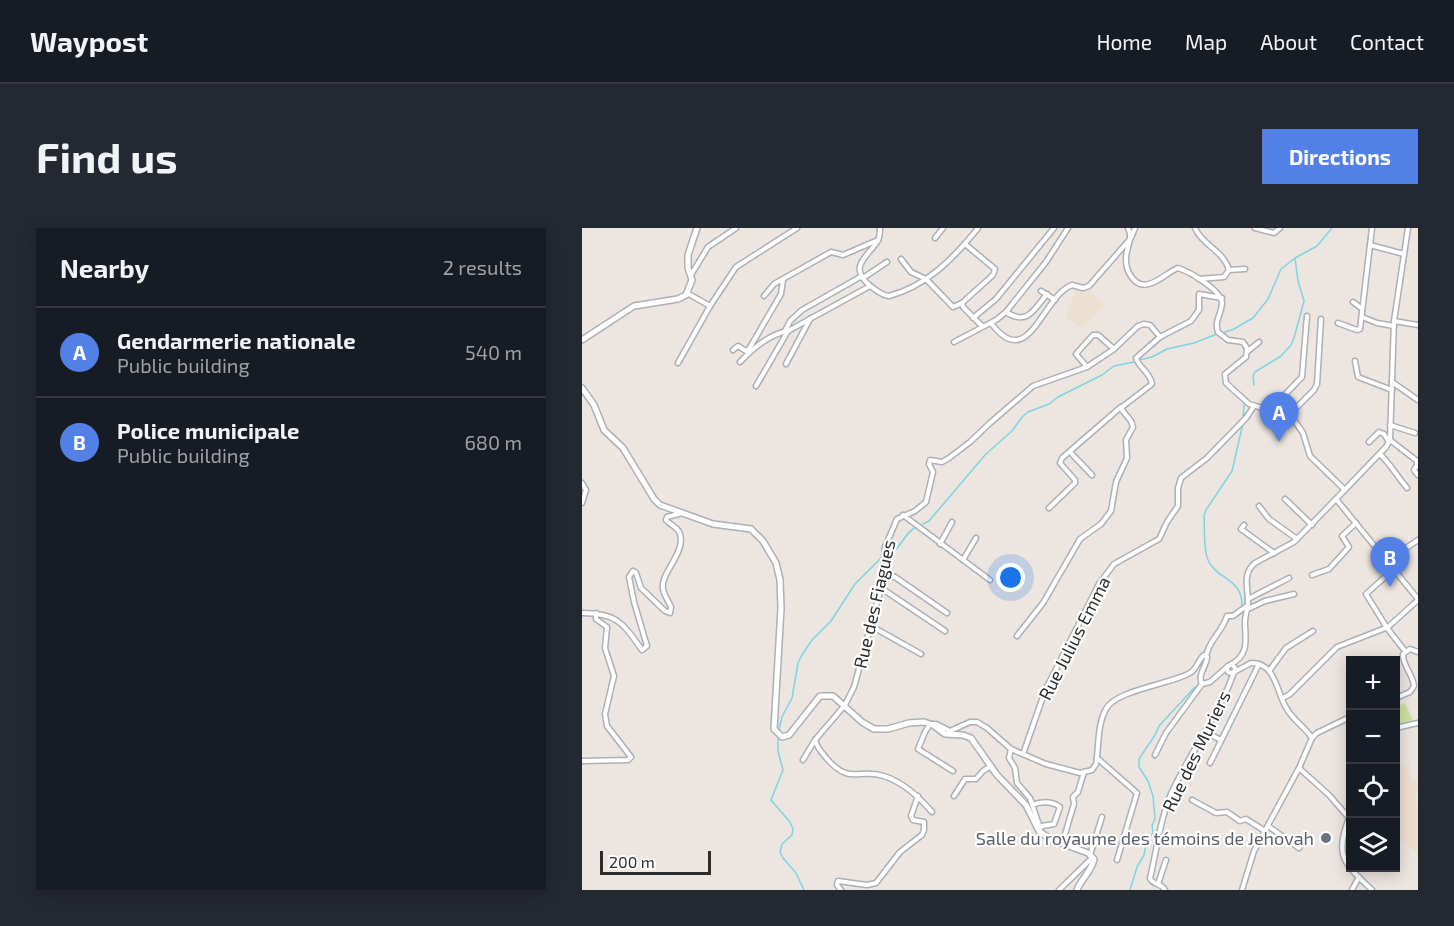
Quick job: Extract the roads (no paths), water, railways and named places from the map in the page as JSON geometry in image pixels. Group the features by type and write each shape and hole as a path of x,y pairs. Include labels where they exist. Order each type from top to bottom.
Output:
{"main road":[{"path":"582,340 640,304 678,299 687,293 691,287 688,255 697,228"},
{"path":"582,388 594,405 604,430 623,448 654,499 665,508 713,524 751,530 763,541 776,563 780,580 781,608 774,729 782,737 789,735 820,696 833,696 862,722 874,729 888,729 909,723 924,722 945,734 971,738 991,766 1026,805 1045,837 1094,859 1093,867 1080,882 1077,890"}],"street":[{"path":"691,275 708,247 736,228"},
{"path":"678,363 710,306 736,267 797,228"},
{"path":"880,228 878,240 862,259 860,269 862,277 870,286 884,295 892,296 940,270 966,244 978,228"},
{"path":"935,238 943,228"},
{"path":"973,318 996,299 1054,228"},
{"path":"954,342 991,323 1006,312 1046,262 1068,228"},
{"path":"1128,228 1131,238"},
{"path":"1135,228 1126,263 1137,283 1148,285 1178,268 1199,279 1222,298"},
{"path":"1195,228 1202,240 1227,262 1229,270 1224,277 1199,279"},
{"path":"1256,228 1273,233 1280,228"},
{"path":"1338,323 1360,329 1372,228"},
{"path":"1244,525 1241,529 1274,553 1298,539 1390,441 1394,323 1408,228"},
{"path":"991,323 1001,336 1015,340 1030,333 1060,291 1069,285 1083,288 1089,286 1131,238"},
{"path":"764,296 774,284 831,252 843,255 878,240"},
{"path":"901,259 911,272 926,279 953,306 962,303 993,275 995,269 966,244"},
{"path":"1370,245 1404,254"},
{"path":"756,386 795,315 888,262"},
{"path":"1229,270 1245,269"},
{"path":"733,350 738,346 746,351 749,349 781,294 783,280"},
{"path":"741,362 757,345 811,319 870,286"},
{"path":"1041,291 1055,300"},
{"path":"687,293 710,306"},
{"path":"1006,312 1017,318 1030,315 1047,294"},
{"path":"1049,508 1075,483 1060,463 1062,458 1142,390 1152,385 1149,374 1136,358 1160,337 1191,321 1199,310 1199,294 1222,298"},
{"path":"1222,298 1216,326 1223,337 1242,342 1247,348 1246,357 1227,371 1224,380 1242,399 1254,406 1288,415 1295,421 1303,433 1310,456 1345,490"},
{"path":"1353,302 1362,308"},
{"path":"962,303 963,308 982,326"},
{"path":"1030,315 1039,321"},
{"path":"1270,410 1302,377 1307,316"},
{"path":"1362,317 1377,323 1418,325"},
{"path":"786,364 811,319"},
{"path":"1288,415 1314,390 1317,384 1321,319"},
{"name":"Rue des Fiagues","path":"803,760 815,740 845,705 854,687 881,588 885,547 897,519 915,511 926,502 933,472 929,464 930,460 942,462 949,458 1033,387 1087,367 1114,349 1134,329 1144,324 1154,328 1160,337"},
{"path":"1087,367 1077,354 1093,335 1098,335 1114,349"},
{"path":"1247,351 1258,342"},
{"path":"1355,361 1358,377 1392,390"},
{"path":"1392,382 1418,400"},
{"name":"Rue Julius Emma","path":"1023,754 1045,691 1099,584 1109,569 1159,539 1178,506 1178,488 1181,478 1207,458 1246,418 1254,406"},
{"path":"1017,636 1039,610 1080,539 1101,524 1111,511 1116,482 1127,458 1126,440 1133,427 1122,407"},
{"path":"1390,425 1415,433"},
{"path":"1369,442 1379,432 1384,434 1417,461 1414,470 1418,475"},
{"path":"1069,452 1092,475"},
{"path":"1380,454 1394,467 1407,488"},
{"path":"582,483 586,490 582,503"},
{"path":"1285,499 1312,525"},
{"path":"1283,698 1290,694 1341,644 1350,643 1387,628 1418,599 1336,499"},
{"path":"1259,506 1269,519 1298,539"},
{"path":"582,613 609,615 623,624 642,650 647,646 629,577 633,571 641,588 670,613 672,607 663,590 663,581 680,544 680,534 666,520 667,517 683,513"},
{"path":"903,515 990,580"},
{"path":"940,544 952,522"},
{"path":"1312,574 1329,569 1349,547 1342,536 1356,523"},
{"path":"963,560 976,538"},
{"path":"1387,561 1418,540"},
{"name":"Rue des Muriers","path":"1158,884 1152,882 1150,878 1162,819 1184,768 1205,732 1232,669 1244,653 1248,570 1255,563 1274,553"},
{"path":"1394,569 1366,594 1387,628 1405,651"},
{"path":"883,574 895,577 947,613"},
{"path":"1202,684 1200,678 1207,660 1209,645 1223,629 1227,616 1233,616 1248,602 1289,578"},
{"path":"881,588 945,631"},
{"path":"1247,610 1265,601 1294,594"},
{"path":"582,761 628,760 631,757 607,726 604,714 614,676 605,648 607,627 596,619 597,613"},
{"path":"871,626 921,654"},
{"path":"1269,671 1286,648 1313,631"},
{"path":"1405,651 1414,649 1418,652"},
{"path":"1400,696 1410,692 1416,685 1402,659 1405,651"},
{"path":"953,771 918,749 930,724 936,724 950,731 970,722 977,722 1011,749 1046,764 1084,772 1094,768 1102,721 1110,704 1131,694 1191,673 1202,657 1206,656"},
{"path":"1155,755 1166,733 1202,684 1220,674 1232,669 1240,669 1251,663 1259,664 1269,671 1287,710 1312,738"},
{"path":"1210,763 1259,664"},
{"path":"1242,890 1254,851 1299,768 1312,738 1317,733 1346,719"},
{"path":"1400,727 1418,723"},
{"path":"1205,732 1221,740"},
{"path":"815,740 818,748 839,771 848,775 883,776 901,784 918,796 932,812"},
{"path":"1011,749 1009,758 1015,768 1016,782 1029,798 1040,830 1054,824 1060,807 1046,802 1032,805"},
{"path":"1097,758 1137,793 1117,860"},
{"path":"954,796 966,778 976,779 991,766"},
{"path":"1299,768 1346,813"},
{"path":"1062,844 1074,804 1073,797 1078,792 1084,772"},
{"path":"841,890 837,885 838,881 867,885 876,883 900,852 922,835 924,822 914,820 911,816 918,796"},
{"path":"1192,800 1215,812 1227,812 1240,821 1246,819 1299,848"},
{"path":"1059,890 1091,857 1102,817"},
{"path":"1350,818 1343,841 1342,857 1372,890"},
{"path":"1165,890 1158,884 1166,860"},
{"path":"1352,890 1359,877"}],"waterway":[{"path":"1254,385 1255,372 1281,356 1294,338 1304,301 1295,258 1317,246 1332,228"},
{"path":"1222,333 1253,318 1268,299 1281,269 1294,259"},
{"path":"1139,360 1217,334"},
{"path":"923,524 929,521 985,455 1012,431 1028,412 1049,404 1114,366 1134,362"},
{"path":"1243,418 1244,405"},
{"path":"1242,605 1238,589 1217,572 1208,560 1204,516 1232,471 1243,423"},
{"path":"888,556 916,527"},
{"path":"779,729 782,717 792,698 798,663 802,655 812,640 831,621 855,584 882,557"},
{"path":"1130,890 1146,844 1153,833 1152,825 1155,819 1153,796 1148,781 1139,767 1139,759 1159,726 1195,687"},
{"path":"778,738 778,751 783,770 771,800 790,822 793,829 792,835 782,844 780,852 796,873 804,890"}],"place":[{"name":"Gendarmerie nationale","path":"1279,442"},
{"name":"Police municipale","path":"1390,587"},
{"name":"Salle du royaume des témoins de Jehovah","path":"1326,838"}]}
